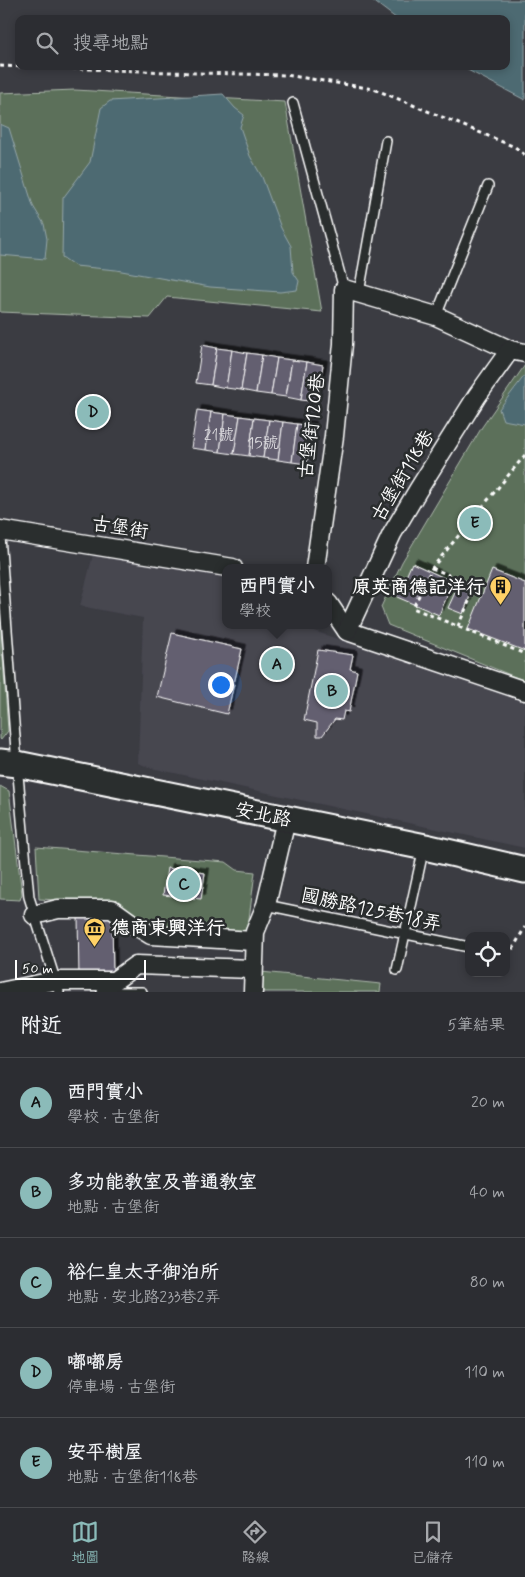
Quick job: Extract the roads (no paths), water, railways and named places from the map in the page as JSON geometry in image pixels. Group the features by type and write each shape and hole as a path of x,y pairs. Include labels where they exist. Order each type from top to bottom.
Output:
{"street":[{"path":"351,291 436,316 518,352"},
{"name":"古堡街120巷","path":"316,564 334,436 343,344 351,291"},
{"name":"古堡街118巷","path":"347,631 392,534 418,490 477,396 518,352"},
{"name":"古堡街","path":"0,530 222,566"},
{"path":"332,609 347,631 525,691"},
{"name":"安北路","path":"8,763 424,847 525,870"},
{"path":"253,992 255,932 266,905 286,820"},
{"path":"34,916 58,910 112,909 151,934 254,941"},
{"path":"0,992 114,981 136,965 254,969"}],"lane":[{"path":"293,103 351,291"},
{"path":"351,291 386,141"},
{"path":"436,316 488,186"},
{"path":"0,536 8,763 29,897 56,986"},
{"path":"397,970 424,847"},
{"name":"國勝路125巷18弄","path":"266,905 465,946"},
{"path":"102,992 142,992"}],"water":[{"path":"372,0 525,0 525,100 468,70 510,70 510,15 392,15"},
{"path":"223,94 244,115 240,127 250,156 262,177 281,228 291,246 293,272 299,281 297,290 280,292 210,287 116,270 75,266 62,257 63,198 90,162 101,108 110,101"},
{"path":"0,124 9,128 33,206 44,224 47,239 45,259 0,255"},
{"path":"525,375 525,424 503,420 499,409"}],"place":[{"name":"嘟嘟房","path":"93,412"},
{"name":"安平樹屋","path":"475,523"},
{"name":"原英商德記洋行","path":"501,606"},
{"name":"西門實小","path":"277,664"},
{"name":"多功能教室及普通教室","path":"332,691"},
{"name":"裕仁皇太子御泊所","path":"184,884"},
{"name":"德商東興洋行","path":"95,947"}]}
